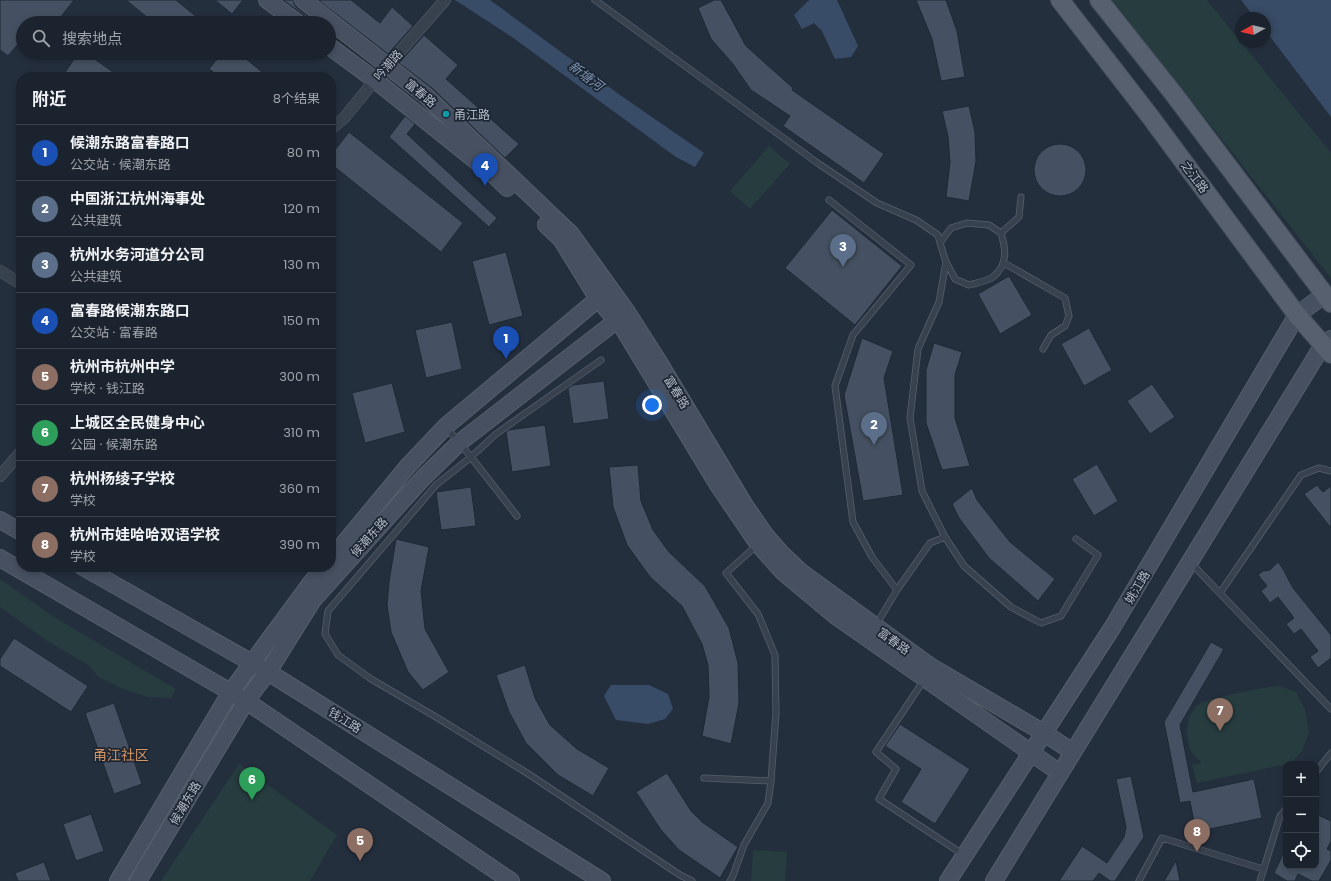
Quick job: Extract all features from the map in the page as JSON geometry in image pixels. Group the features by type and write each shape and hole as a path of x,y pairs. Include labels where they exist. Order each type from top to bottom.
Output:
{"main road":[{"name":"之江路","path":"1060,0 1149,115 1297,315 1328,346"},
{"path":"1099,0 1173,94 1328,299"}],"street":[{"path":"267,0 289,16"},
{"name":"富春路","path":"303,0 323,16"},
{"name":"吟潮路","path":"336,125 344,118 442,3"},
{"name":"富春路","path":"336,26 425,95 571,234 612,291 622,316 623,328 718,485 758,544 783,572 837,617 871,633 930,666 1044,733 1073,752"},
{"name":"富春路","path":"336,51 375,80 496,177 561,239 598,299 622,316 657,359 744,504 766,536 780,553 925,679 1060,773"},
{"path":"0,271 16,281"},
{"name":"候潮东路","path":"336,553 408,466 446,426 598,299 612,291"},
{"name":"姚江路","path":"948,881 1112,628 1297,315 1328,299"},
{"name":"候潮东路","path":"138,881 246,701 268,672 313,600 423,478 459,443 622,316"},
{"path":"997,880 1060,773 1190,562 1328,346"},
{"path":"0,476 16,458"},
{"path":"0,520 16,529"},
{"path":"0,558 16,567"},
{"path":"24,572 246,701 511,881"},
{"name":"钱江路","path":"92,572 252,662 602,881"},
{"name":"候潮东路","path":"118,881 230,693 320,572"}],"lane":[{"path":"595,0 819,164 877,203 916,220 938,235 940,242 946,262 956,279 969,285 993,277 1004,264 1005,247 1001,233 989,225 967,223 951,228 940,242"},
{"path":"1001,233 1019,217 1021,197"},
{"path":"829,200 912,265 853,335 835,386 853,522 872,557 897,590"},
{"path":"946,262 939,302 918,349 910,418 922,491 945,537 964,566 1011,607 1042,623 1061,616 1098,555 1076,539"},
{"path":"1004,264 1065,298 1069,316 1065,326 1051,335 1044,349"},
{"path":"600,360 496,434 471,457 436,485 328,612 325,634 338,655 371,679 436,717 526,773 680,875 692,881"},
{"path":"446,426 516,516"},
{"path":"1220,593 1301,474 1319,468 1331,471"},
{"path":"871,633 897,590 930,543 945,537"},
{"path":"730,881 744,845 768,803 771,781 776,713 775,655 758,614 726,573 758,544"},
{"path":"1190,562 1331,709"},
{"path":"925,679 876,752 896,769 879,798 964,856"},
{"path":"1319,768 1331,753"},
{"path":"704,778 771,781"},
{"path":"1260,881 1280,816 1283,812"},
{"path":"1139,881 1162,838 1263,869"}],"green space":[{"path":"1112,0 1207,0 1235,35 1235,48 1246,48 1331,153 1331,278"},
{"path":"769,146 790,164 750,209 730,191"},
{"path":"0,579 54,617 176,689 171,698 147,697 121,688 100,678 88,665 46,640 0,607"},
{"path":"1279,686 1296,692 1305,709 1309,731 1303,749 1294,761 1283,761 1283,765 1197,783 1192,765 1202,763 1194,755 1188,744 1187,732 1191,714 1198,705 1204,702"},
{"path":"239,764 337,835 310,881 161,881"},
{"path":"753,850 787,852 785,881 751,881"}],"water":[{"name":"新塘河","path":"455,0 490,0 620,95 704,153 695,167 676,157 512,37"},
{"path":"810,0 837,0 858,46 851,57 835,59 822,31 814,23 802,29 794,15"},
{"path":"1241,0 1331,0 1331,117 1271,38 1271,12 1250,12"},
{"path":"611,685 649,685 668,694 673,709 665,719 648,724 616,720 604,696"}],"building":[{"path":"0,0 74,0 61,16 16,16 16,46 8,56 0,50"},
{"path":"126,0 176,0 195,16 145,16"},
{"path":"215,0 243,0 232,14"},
{"path":"283,0 294,0 294,4 297,8 308,16"},
{"path":"318,0 351,0 380,23 392,7 413,26 388,54"},
{"path":"714,0 721,0 746,46 793,88 792,90 884,154 864,183 783,126 790,116 751,90 733,64 711,39 698,8"},
{"path":"916,0 946,0 957,31 965,77 941,81 932,39"},
{"path":"424,35 458,65 446,79 519,144 505,158 432,88 399,63"},
{"path":"336,38 376,69 336,39"},
{"path":"73,60 96,60 113,72 65,72"},
{"path":"216,60 247,60 262,72 213,72 209,69"},
{"path":"969,106 975,132 976,161 969,201 946,197 950,162 948,136 942,111"},
{"path":"405,116 415,124 407,134 497,218 489,227 389,137"},
{"path":"349,132 463,223 441,252 336,168 336,149"},
{"path":"1055,144 1065,144 1079,151 1086,165 1086,175 1079,189 1065,196 1055,196 1045,192 1038,185 1034,175 1034,165 1038,155 1045,148"},
{"path":"832,210 902,266 855,325 785,268"},
{"path":"506,252 523,316 489,325 472,261"},
{"path":"1009,276 1032,315 1000,334 978,294"},
{"path":"452,322 462,369 426,378 415,330"},
{"path":"1089,328 1112,370 1084,386 1061,344"},
{"path":"862,338 893,351 884,378 903,495 863,501 844,395"},
{"path":"934,343 962,352 955,375 955,418 970,466 942,470 926,423 926,370"},
{"path":"604,381 609,419 573,424 568,388 573,385"},
{"path":"392,383 405,432 365,443 352,393"},
{"path":"1152,384 1175,417 1150,434 1127,401"},
{"path":"545,425 551,466 512,472 506,432 509,430"},
{"path":"1097,464 1118,501 1094,516 1072,479"},
{"path":"638,465 641,501 653,530 669,552 705,586 729,628 738,663 739,703 731,744 702,736 709,697 708,665 702,644 682,606 650,577 627,545 613,507 609,467"},
{"path":"1317,485 1323,492 1331,486 1331,528 1304,494"},
{"path":"471,487 476,526 441,530 436,492"},
{"path":"972,488 977,500 1010,542 1055,579 1038,601 989,558 959,518 952,504"},
{"path":"396,539 429,547 421,591 425,629 449,672 423,690 408,672 391,632 387,605"},
{"path":"1278,562 1293,588 1331,635 1331,658 1318,668 1310,657 1318,651 1301,629 1294,634 1286,624 1294,618 1278,597 1270,603 1261,591 1267,586 1258,575 1263,571 1270,570"},
{"path":"14,638 88,686 71,712 0,666 0,659"},
{"path":"1211,642 1224,649 1180,725 1193,792 1254,779 1262,818 1196,832 1190,801 1180,803 1164,722"},
{"path":"525,665 535,698 550,725 577,749 609,768 593,796 558,775 526,743 509,712 496,675"},
{"path":"114,703 142,784 114,794 85,713"},
{"path":"900,724 970,769 935,824 901,802 921,769 885,746"},
{"path":"667,773 691,811 702,822 738,847 720,878 679,850 661,830 636,792"},
{"path":"1131,776 1144,837 1115,881 1110,881 1099,873 1093,881 1059,881 1082,846 1107,863 1124,837 1126,827 1116,779"},
{"path":"91,814 104,851 76,861 63,824"},
{"path":"1319,815 1331,821 1331,841 1327,849 1331,851 1331,860 1319,881 1312,881 1298,874 1295,881 1287,881 1274,873 1283,854 1283,869 1319,869"},
{"path":"1176,861 1180,881 1164,881"},
{"path":"44,862 51,881 18,881 15,873"}],"place":[{"name":"甬江路","path":"446,114"},
{"name":"富春路候潮东路口","path":"485,186"},
{"name":"杭州水务河道分公司","path":"843,267"},
{"name":"候潮东路富春路口","path":"506,359"},
{"name":"中国浙江杭州海事处","path":"874,445"},
{"name":"杭州杨绫子学校","path":"1220,731"},
{"name":"上城区全民健身中心","path":"252,800"},
{"name":"杭州市娃哈哈双语学校","path":"1197,852"},
{"name":"杭州市杭州中学","path":"360,861"}],"district":[{"name":"甬江社区","path":"121,755"}]}
